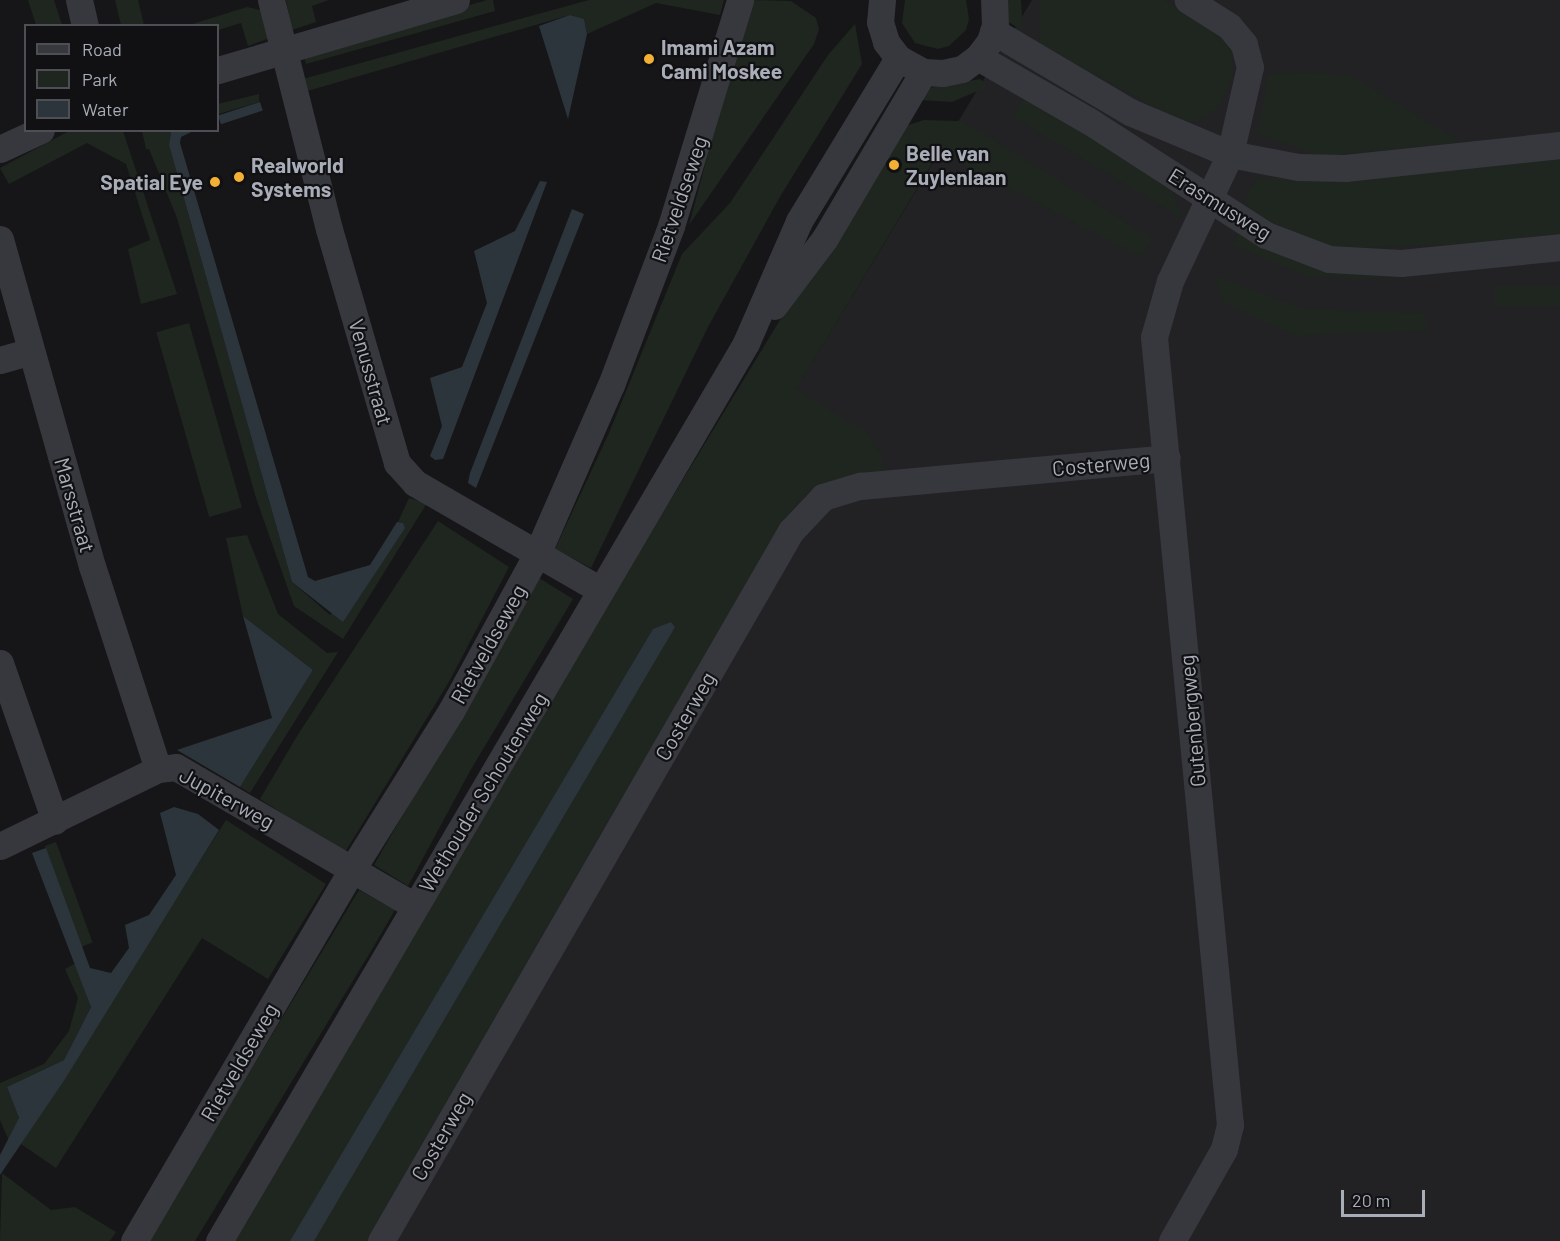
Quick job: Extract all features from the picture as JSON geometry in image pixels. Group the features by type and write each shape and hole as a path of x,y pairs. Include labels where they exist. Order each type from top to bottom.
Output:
{"street":[{"path":"79,0 85,24"},
{"name":"Venusstraat","path":"271,0 329,229 397,463 415,483 600,590"},
{"path":"219,70 456,0"},
{"name":"Rietveldseweg","path":"134,1241 351,871 451,711 537,554 611,385 671,226 740,0"},
{"path":"881,1 880,22 886,42 898,58 923,72 943,73 962,69 978,57 993,31 994,0"},
{"name":"Gutenbergweg","path":"1172,1241 1224,1149 1230,1125 1154,337 1170,281 1230,154 1250,67 1244,44 1229,26 1188,0"},
{"name":"Erasmusweg","path":"993,31 1130,112 1230,154 1298,168 1345,168 1560,145"},
{"name":"Erasmusweg","path":"978,57 1210,198 1266,235 1329,259 1401,263 1560,247"},
{"name":"Wethouder Schoutenweg","path":"746,343 799,221 898,58"},
{"name":"Wethouder Schoutenweg","path":"219,1241 746,343 825,238 923,72"},
{"path":"0,149 37,132"},
{"name":"Marsstraat","path":"0,239 92,566 158,769"},
{"path":"0,360 31,351"},
{"name":"Costerweg","path":"381,1241 791,531 823,497 860,486 1167,458"},
{"path":"0,663 56,821"},
{"name":"Jupiterweg","path":"0,846 56,821 158,769 176,767 351,871 415,906"}],"shaded area":[{"path":"1032,0 1560,0 1560,1241 278,1241"}],"green space":[{"path":"28,0 54,0 62,24 36,24"},
{"path":"115,0 138,0 144,24 121,24"},
{"path":"286,0 329,0 312,6 316,22 292,30"},
{"path":"493,0 495,11 306,64 303,53"},
{"path":"589,0 724,0 720,15 656,3 587,34 584,19 570,15 304,92 299,80"},
{"path":"749,0 791,1 816,18 819,29 814,44 689,225"},
{"path":"905,0 966,0 969,19 966,30 949,46 938,49 915,43 902,23"},
{"path":"1006,0 1021,0 1023,31 1007,21"},
{"path":"1039,0 1163,0 1196,18 1223,39 1233,55 1232,76 1219,107 1187,125 1040,44"},
{"path":"247,7 264,11 270,38 248,46 241,23 219,30 219,24 192,24"},
{"path":"855,24 862,64 781,195 708,327 591,568 555,549 609,433 682,254 730,203 828,55"},
{"path":"1317,72 1351,76 1461,142 1322,157 1258,133 1268,74"},
{"path":"980,79 989,86 952,102 920,100 923,89"},
{"path":"259,94 259,102 219,114 219,104"},
{"path":"1024,97 1171,186 1182,218 1013,117"},
{"path":"924,120 959,121 991,138 1152,239 1140,256 939,152 796,389 867,433 881,456 887,478 818,486 797,503 605,826 366,1241 233,1241 628,570 896,129"},
{"path":"67,132 123,132 177,294 141,304 128,249 150,240 126,164 87,143 9,184 0,168"},
{"path":"142,132 171,132 169,145 292,582 330,615 403,523 398,522 409,498 427,503 343,639 294,606 256,498 177,218 149,149 146,149"},
{"path":"1560,158 1560,235 1503,242 1341,249 1312,242 1259,216 1248,210 1245,199 1256,179"},
{"path":"1239,232 1438,268 1438,274 1363,279 1306,276 1233,245"},
{"path":"1215,276 1303,309 1424,313 1428,330 1296,336 1223,302"},
{"path":"1495,286 1560,286 1560,306 1495,306"},
{"path":"189,323 242,508 209,517 156,332"},
{"path":"438,521 509,567 450,680 344,854 260,799 297,736"},
{"path":"247,535 278,614 327,653 338,652 250,793 240,787 313,670 243,616 226,538"},
{"path":"539,578 573,599 470,771 408,886 374,865"},
{"path":"226,820 326,884 268,979 202,938 56,1168 21,1144"},
{"path":"56,842 93,943 81,947 45,846"},
{"path":"359,890 395,910 371,951 195,1241 148,1241"},
{"path":"76,963 91,1007 64,1060 7,1087 19,1118 9,1141 0,1120 0,1083 44,1064 69,1031 78,998 65,969"},
{"path":"2,1173 51,1210 75,1207 116,1232 110,1241 0,1241"}],"water":[{"path":"570,15 584,19 587,34 568,119 539,26"},
{"path":"260,102 263,111 221,124 219,115"},
{"path":"171,132 191,132 181,137 180,143 308,577 315,581 370,565 397,522 403,523 405,528 343,622 292,582 169,145"},
{"path":"540,181 547,182 443,459 435,460 430,456 442,426 430,378 462,367 487,303 474,251 515,231"},
{"path":"572,209 584,214 476,488 468,483 470,473"},
{"path":"243,616 313,670 240,787 177,750 272,718"},
{"path":"671,622 675,627 314,1241 290,1241 653,629"},
{"path":"174,807 198,814 219,830 65,1079 0,1175 0,1155 19,1118 7,1087 64,1060 91,1007 32,853 46,848 90,968 111,973 129,948 125,925 149,915 176,875 160,813"}],"place":[{"name":"Imami Azam Cami Moskee","path":"649,59"},
{"name":"Belle van Zuylenlaan","path":"894,165"},
{"name":"Realworld Systems","path":"239,177"},
{"name":"Spatial Eye","path":"215,182"}]}
